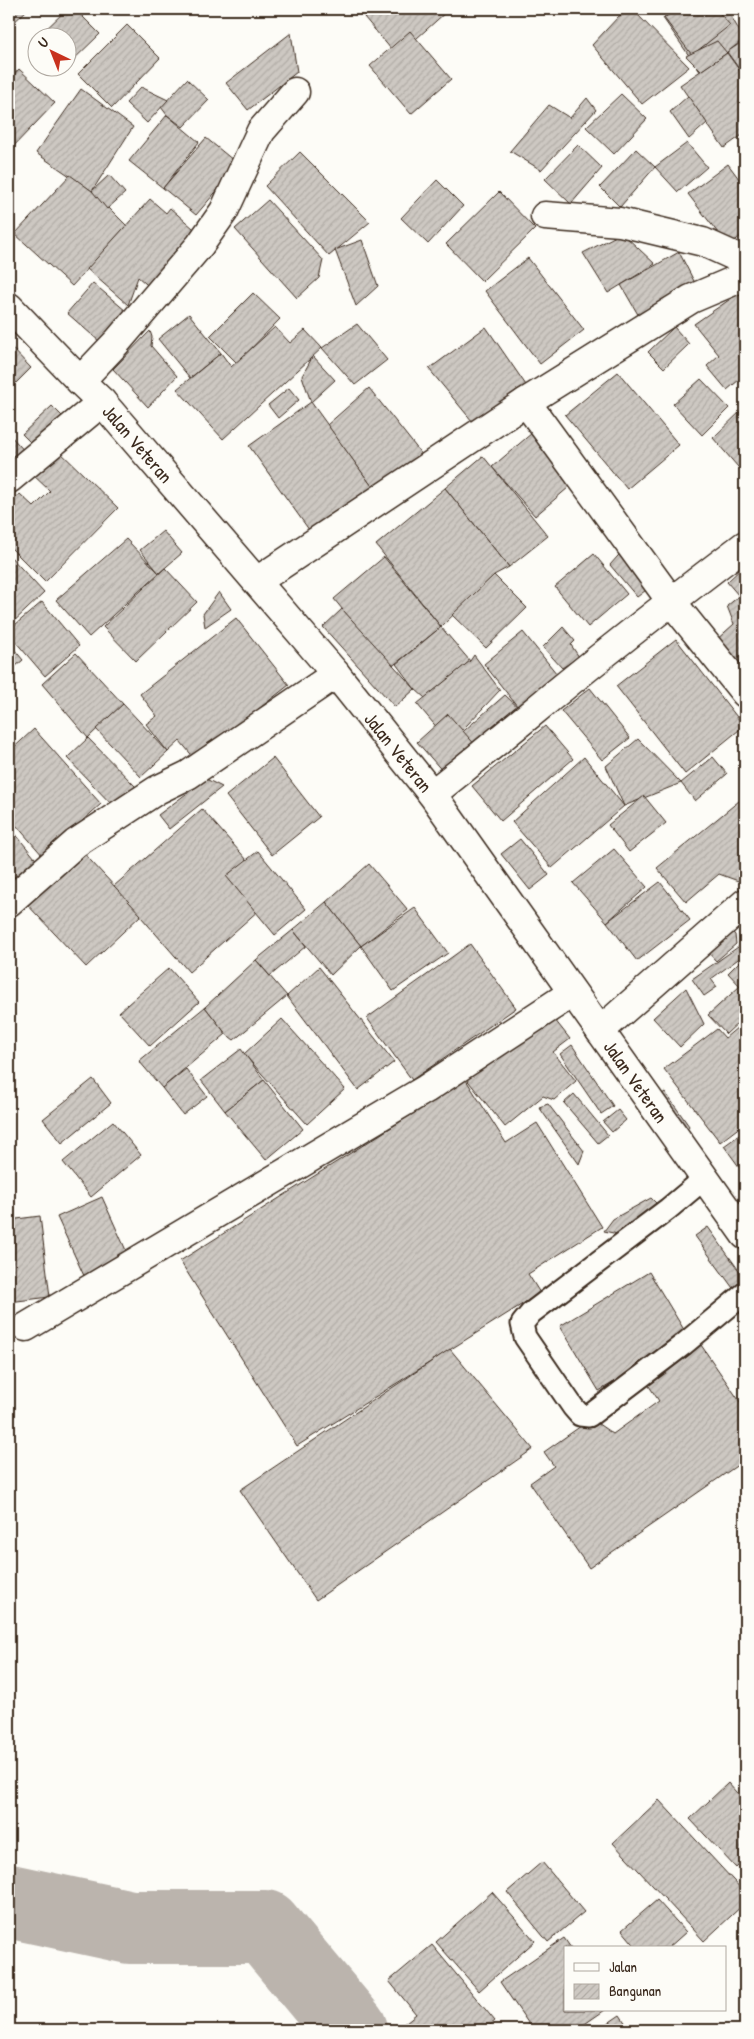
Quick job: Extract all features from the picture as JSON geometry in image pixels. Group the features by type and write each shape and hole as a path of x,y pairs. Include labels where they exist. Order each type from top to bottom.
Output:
{"main road":[{"path":"80,381 137,320 200,245 224,210 262,131 295,92"},
{"path":"545,216 620,222 703,242 745,261"},
{"path":"257,581 526,402 691,299 745,276"},
{"name":"Jalan Veteran","path":"9,307 102,402 336,674 432,794 745,1235"},
{"path":"9,479 102,402"},
{"path":"526,402 671,601 745,694"},
{"path":"432,794 477,760 671,601 745,545"},
{"path":"9,902 76,843 157,790 188,775 336,674"},
{"path":"600,1031 745,903"},
{"path":"26,1326 426,1089 572,993"}],"lane":[{"path":"705,1178 668,1209 531,1313 522,1324 525,1337 573,1407 580,1415 589,1416 684,1344 745,1293"}],"building":[{"path":"9,9 28,9 9,27"},
{"path":"67,9 75,9 100,34 78,55 78,28 47,28"},
{"path":"373,9 443,9 446,12 397,56 364,17"},
{"path":"673,9 727,9 744,39 701,73 663,18"},
{"path":"677,9 716,9 730,25 692,55 664,18"},
{"path":"634,11 689,67 642,104 592,45 619,16"},
{"path":"127,25 160,58 112,108 78,74"},
{"path":"410,31 451,79 411,114 370,66"},
{"path":"291,33 297,72 248,110 226,83"},
{"path":"745,40 745,77 727,52"},
{"path":"717,41 727,53 701,71 686,56"},
{"path":"727,53 745,78 745,133 724,148 680,85"},
{"path":"19,69 55,103 9,151 9,80"},
{"path":"187,79 209,100 183,127 167,115 161,107"},
{"path":"141,87 168,100 147,123 126,103"},
{"path":"81,89 133,127 92,191 36,153"},
{"path":"621,94 647,119 614,154 586,127"},
{"path":"688,96 707,123 689,139 670,112"},
{"path":"587,98 596,110 541,170 510,151 549,105 570,118"},
{"path":"167,115 199,142 163,188 129,161"},
{"path":"206,138 239,165 196,215 163,188"},
{"path":"687,143 707,167 678,192 655,167"},
{"path":"578,145 602,168 571,204 545,179"},
{"path":"636,149 655,167 620,207 600,187"},
{"path":"300,152 370,222 329,256 265,186"},
{"path":"728,164 745,187 745,233 728,246 688,194"},
{"path":"70,175 92,191 127,226 72,286 15,234"},
{"path":"109,175 125,193 107,209 92,191"},
{"path":"437,180 463,206 428,244 401,218"},
{"path":"499,192 535,229 482,281 446,244"},
{"path":"150,199 166,213 170,208 201,235 153,290 138,277 128,305 87,269"},
{"path":"268,200 323,260 319,278 297,298 235,229"},
{"path":"622,233 655,264 608,293 583,253"},
{"path":"362,240 378,286 356,306 335,250"},
{"path":"679,252 697,287 640,318 621,285"},
{"path":"528,258 584,330 540,364 485,291"},
{"path":"93,283 126,311 100,342 67,313"},
{"path":"742,291 745,294 745,375 727,390 707,366 719,355 694,324"},
{"path":"253,293 280,319 237,363 210,336"},
{"path":"189,314 221,353 190,378 158,339"},
{"path":"357,324 387,360 355,385 322,348"},
{"path":"275,327 290,343 305,330 322,348 223,439 177,389 221,353 231,367"},
{"path":"486,327 528,388 477,427 429,369"},
{"path":"674,327 689,344 664,368 648,352"},
{"path":"150,331 152,337 151,346 177,376 148,407 113,369"},
{"path":"9,345 31,368 9,390"},
{"path":"313,356 335,380 311,402 302,376"},
{"path":"618,372 679,445 627,489 565,415"},
{"path":"701,379 729,408 702,435 673,404"},
{"path":"289,388 299,400 278,418 268,405"},
{"path":"369,388 423,456 374,489 327,425"},
{"path":"311,402 374,489 312,534 249,446"},
{"path":"52,406 66,420 37,449 22,434"},
{"path":"745,407 745,471 738,467 713,438"},
{"path":"532,433 575,482 535,516 492,467"},
{"path":"9,434 28,455 9,472"},
{"path":"56,448 118,508 45,582 9,546 9,501 20,494 34,507 50,491 31,473"},
{"path":"483,456 548,536 509,567 445,488"},
{"path":"445,488 509,567 494,575 441,627 376,545"},
{"path":"163,531 182,553 159,573 140,550"},
{"path":"126,539 159,573 89,637 56,600"},
{"path":"625,548 650,587 637,597 610,565"},
{"path":"594,554 627,594 588,627 555,587"},
{"path":"9,555 44,593 9,626"},
{"path":"384,557 441,627 390,668 334,599"},
{"path":"745,565 745,662 739,667 715,641 734,624 727,606 739,596 727,582"},
{"path":"165,568 197,602 136,661 103,627"},
{"path":"494,575 527,608 486,648 452,615"},
{"path":"219,592 231,609 205,627 203,614"},
{"path":"42,602 79,646 45,676 9,634 9,630"},
{"path":"342,609 415,689 395,707 323,627"},
{"path":"236,618 289,685 195,759 180,741 168,752 146,724 157,716 140,694"},
{"path":"441,627 470,661 425,698 415,689 396,664"},
{"path":"563,627 575,641 571,645 579,657 562,668 543,647"},
{"path":"523,632 565,684 525,716 484,664"},
{"path":"676,639 744,726 685,774 616,686"},
{"path":"9,643 23,660 9,672"},
{"path":"76,653 123,704 88,738 42,684"},
{"path":"474,655 500,690 450,743 417,704 470,661"},
{"path":"590,688 630,738 602,760 561,711"},
{"path":"505,695 524,713 476,758 458,736"},
{"path":"123,704 168,752 141,777 96,729"},
{"path":"448,714 477,747 445,774 417,742"},
{"path":"545,726 573,759 501,821 472,786"},
{"path":"34,729 101,804 43,856 9,817 9,752"},
{"path":"88,738 136,787 115,808 67,758"},
{"path":"638,739 681,783 624,806 606,766"},
{"path":"584,757 624,806 552,868 512,822"},
{"path":"713,757 727,774 695,801 681,783"},
{"path":"273,758 319,817 272,855 226,796"},
{"path":"206,779 222,787 169,829 158,815"},
{"path":"644,796 666,823 629,852 608,825"},
{"path":"739,801 745,808 745,878 741,882 719,874 686,902 657,868"},
{"path":"202,809 277,894 189,972 114,886"},
{"path":"9,826 39,863 9,888"},
{"path":"520,839 549,875 530,890 501,854"},
{"path":"79,848 141,915 86,967 23,900"},
{"path":"614,849 647,887 607,922 573,883"},
{"path":"258,851 306,909 275,935 226,876"},
{"path":"369,864 408,910 361,946 326,902"},
{"path":"660,882 690,920 637,961 607,922"},
{"path":"326,902 361,946 331,975 293,930"},
{"path":"415,908 448,953 393,991 361,946"},
{"path":"730,929 735,935 736,944 716,961 706,950"},
{"path":"293,930 306,946 270,976 256,960"},
{"path":"470,944 516,1008 412,1080 367,1018"},
{"path":"741,945 745,954 711,979 717,987 704,996 692,979"},
{"path":"745,956 745,1026 740,1021 726,1034 708,1015 740,986 728,973"},
{"path":"256,960 287,996 234,1040 226,1034 205,1007"},
{"path":"319,967 394,1062 358,1090 287,996"},
{"path":"169,968 199,1002 150,1046 119,1012"},
{"path":"686,988 704,1024 680,1047 653,1018"},
{"path":"205,1007 226,1034 162,1088 139,1061"},
{"path":"547,1010 570,1039 553,1052 576,1081 554,1100 543,1096 505,1127 465,1077"},
{"path":"282,1019 345,1089 307,1124 244,1054"},
{"path":"738,1027 745,1035 745,1123 720,1142 664,1069 717,1029 725,1038"},
{"path":"572,1045 613,1106 601,1114 560,1054"},
{"path":"241,1049 264,1080 225,1111 201,1080"},
{"path":"186,1069 207,1096 183,1115 162,1088"},
{"path":"93,1079 111,1103 62,1143 43,1119"},
{"path":"264,1080 303,1129 266,1160 225,1111"},
{"path":"466,1080 506,1143 537,1123 602,1227 528,1274 540,1293 297,1446 180,1261"},
{"path":"665,1092 689,1126 685,1133 655,1099"},
{"path":"574,1094 608,1135 598,1143 564,1103"},
{"path":"548,1104 584,1151 579,1164 539,1107"},
{"path":"618,1110 626,1120 612,1132 603,1122"},
{"path":"113,1121 141,1155 91,1197 63,1162"},
{"path":"742,1133 745,1137 745,1175 724,1146"},
{"path":"102,1197 129,1257 85,1278 57,1217"},
{"path":"651,1198 656,1203 627,1236 604,1231 613,1219"},
{"path":"40,1216 50,1297 9,1302 9,1220"},
{"path":"708,1227 745,1279 745,1290 738,1295 695,1236"},
{"path":"649,1272 689,1338 599,1391 560,1326"},
{"path":"745,1296 745,1320 734,1304"},
{"path":"701,1345 745,1409 745,1460 589,1568 530,1483 554,1466 544,1452 591,1419 613,1434 659,1401 647,1383"},
{"path":"450,1349 533,1449 316,1600 240,1490"},
{"path":"728,1783 745,1802 745,1859 736,1868 690,1819"},
{"path":"659,1800 745,1893 745,1903 704,1941 613,1843"},
{"path":"542,1862 584,1912 548,1942 507,1892"},
{"path":"492,1892 535,1941 479,1991 436,1942"},
{"path":"657,1900 686,1932 670,1946 635,1946 622,1930"},
{"path":"564,1938 570,1946 564,1946 564,2012 602,2012 576,2030 533,2030 500,1982"},
{"path":"432,1945 495,2021 484,2030 396,2030 416,2014 389,1981"},
{"path":"620,2015 630,2030 598,2030"}],"waterway":[{"path":"9,1901 130,1927 265,1927 351,2030"}]}
